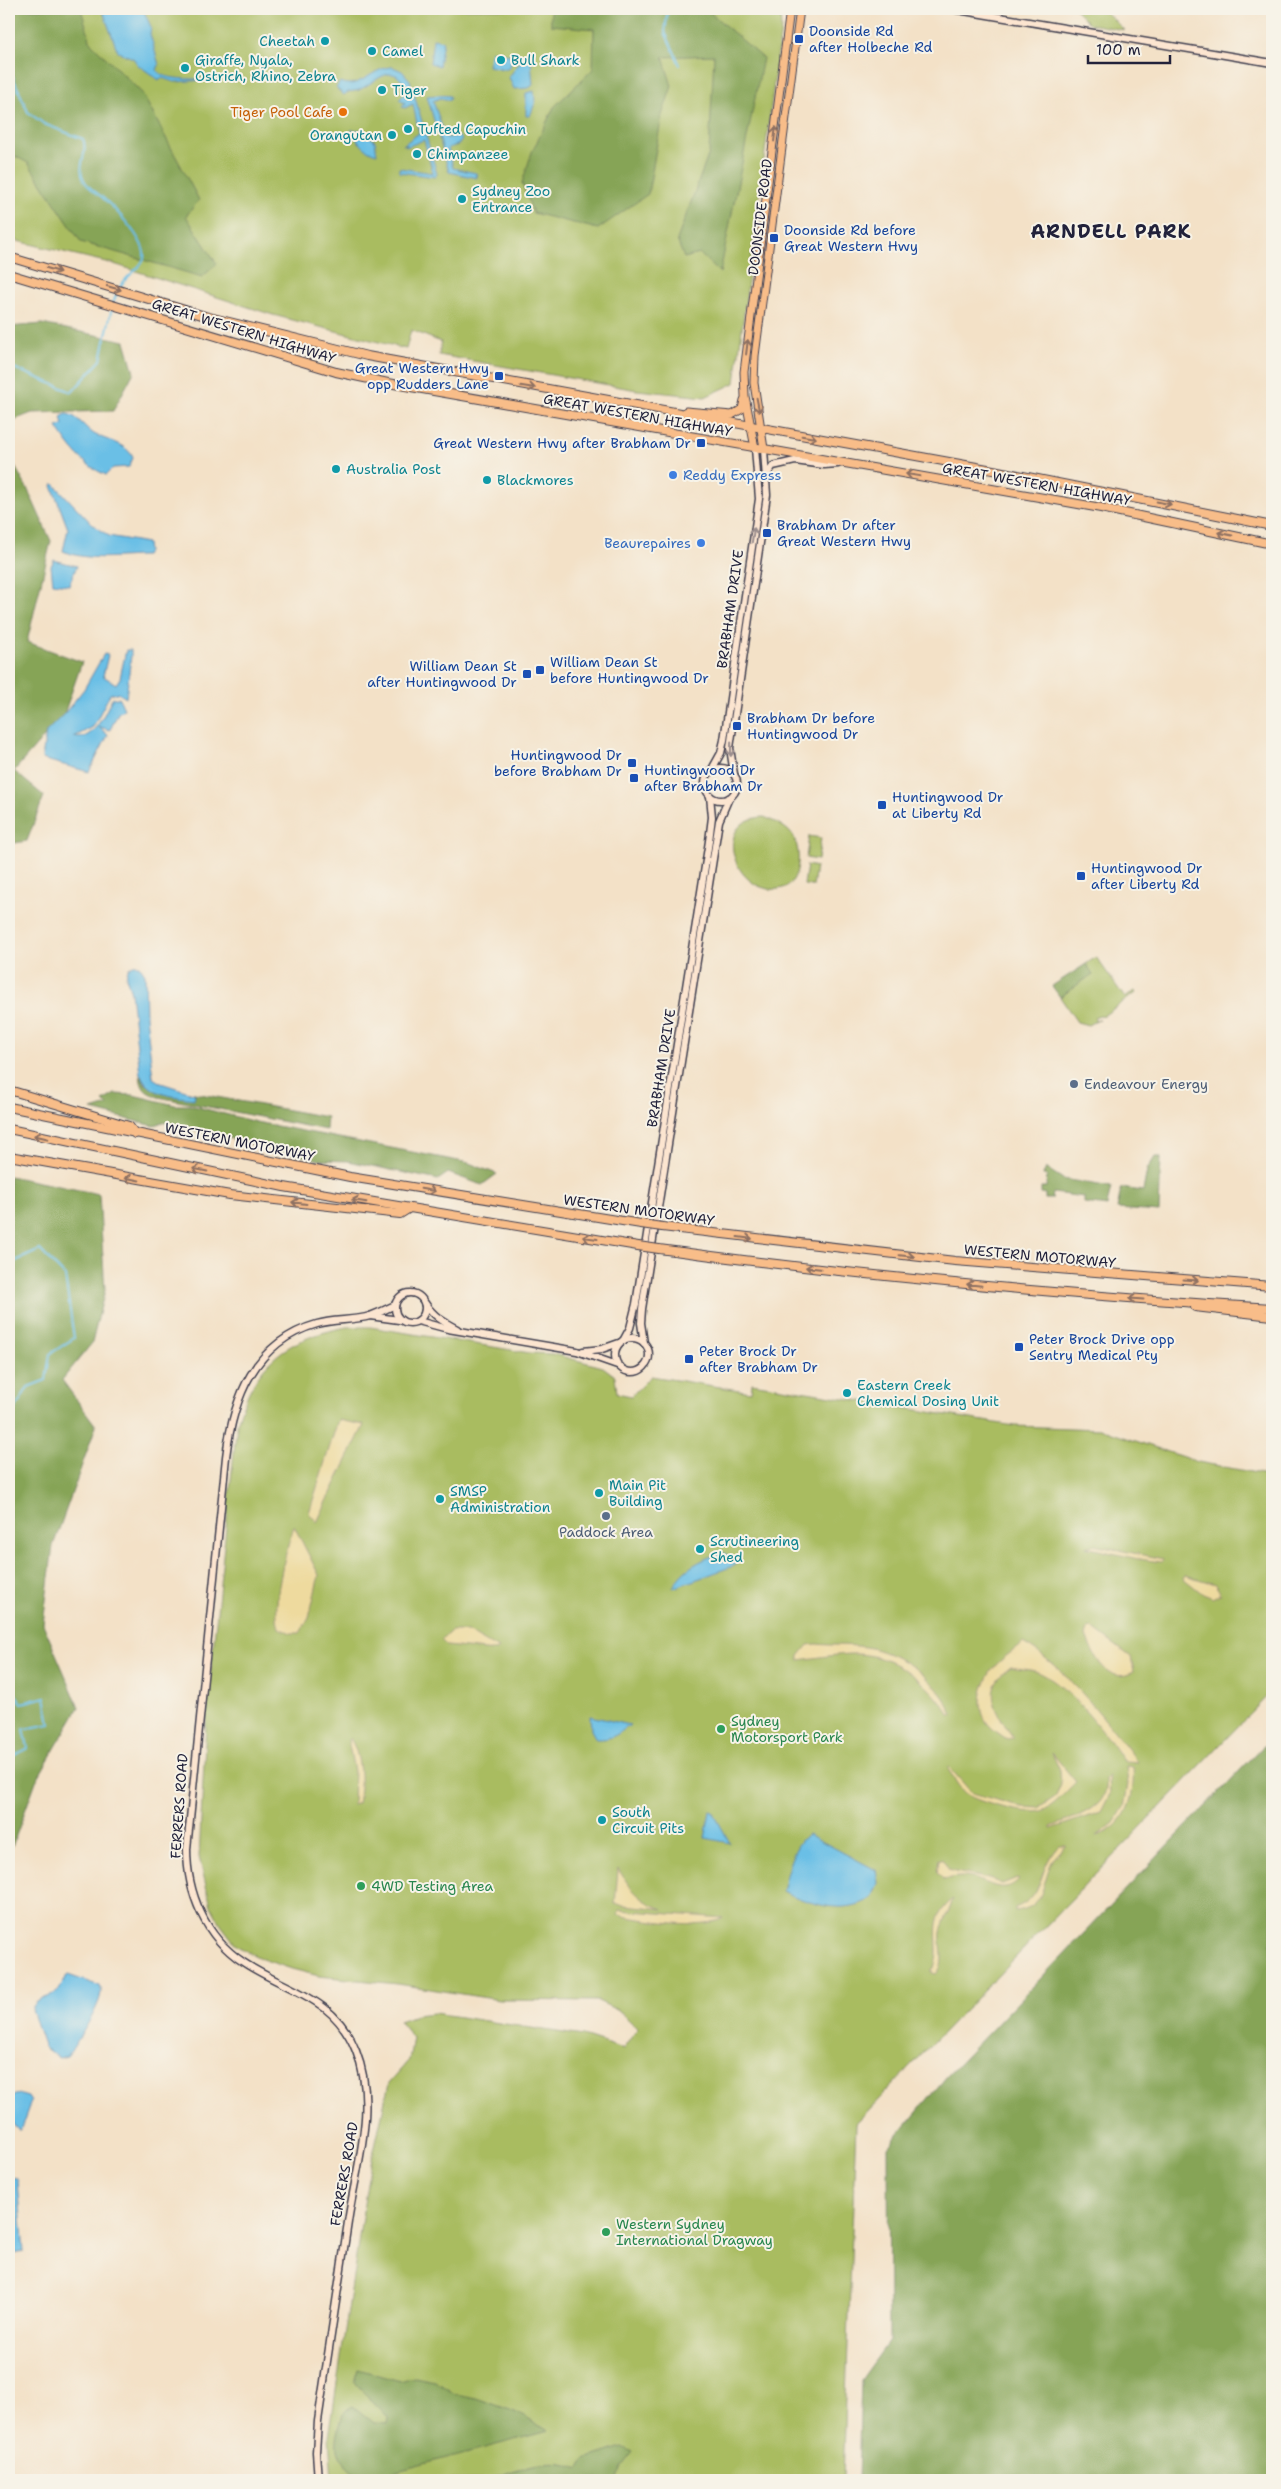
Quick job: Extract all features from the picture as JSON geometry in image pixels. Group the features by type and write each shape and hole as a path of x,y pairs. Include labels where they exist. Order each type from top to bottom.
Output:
{"highway":[{"name":"GREAT WESTERN HIGHWAY","path":"9,257 205,316 367,356 1099,490 1272,526"},
{"name":"GREAT WESTERN HIGHWAY","path":"9,274 336,372 416,388 1101,508 1272,544"},
{"path":"9,1090 129,1126 135,1134"},
{"name":"WESTERN MOTORWAY","path":"9,1107 350,1177 641,1224 955,1261 1272,1286"},
{"path":"11,1130 284,1187 638,1246 898,1277 1160,1301 1272,1308"},
{"path":"9,1156 230,1196 400,1214 408,1209"},
{"path":"1160,1301 1215,1310 1272,1316"}],"main road":[{"path":"785,9 788,27"},
{"name":"DOONSIDE ROAD","path":"755,448 745,396 744,372 790,9"},
{"name":"DOONSIDE ROAD","path":"764,449 754,383 755,356 800,9"},
{"path":"653,409 732,414 742,408 745,396"}],"street":[{"path":"952,9 1272,63"},
{"name":"BRABHAM DRIVE","path":"711,771 724,740 759,499 755,448"},
{"name":"BRABHAM DRIVE","path":"734,774 730,748 768,495 768,476 764,449"},
{"path":"768,476 773,466 783,462 800,461 824,465 841,463"},
{"path":"723,768 734,774 737,788 729,798 719,800 710,796 705,783 711,771 723,768"},
{"name":"BRABHAM DRIVE","path":"622,1342 630,1328 636,1304 709,841 712,817 710,796"},
{"name":"BRABHAM DRIVE","path":"644,1343 641,1323 642,1309 719,821 729,798"},
{"path":"425,1304 425,1313 418,1321 409,1324 399,1320 395,1311 395,1306 400,1297 409,1293 419,1296 425,1304 431,1312 443,1322 463,1332"},
{"name":"FERRERS ROAD","path":"318,2480 316,2452 318,2421 354,2179 366,2120 367,2097 364,2075 350,2035 331,2013 302,1992 243,1962 216,1938 195,1901 189,1880 186,1849 225,1466 230,1426 236,1402 256,1367 273,1348 285,1339 316,1324 369,1316 395,1306"},
{"name":"FERRERS ROAD","path":"369,1316 399,1320"},
{"path":"418,1321 463,1332 577,1351 601,1358 630,1372 643,1368 649,1358 648,1350 644,1343 632,1338 602,1349 577,1351"},
{"path":"620,1366 615,1354 622,1342"}],"green space":[{"path":"9,9 780,9 781,29 735,383 705,397 637,390 439,355 441,342 411,330 406,349 273,315 114,264 9,239"},
{"path":"9,9 81,9 91,43 142,93 199,200 186,216 217,264 202,277 81,242 28,163 9,153"},
{"path":"551,9 706,9 763,58 720,273 700,254 684,258 677,240 709,153 714,55 663,57 672,86 662,115 648,194 598,229 533,213 522,183 532,152 554,107 593,69 594,29 551,25"},
{"path":"1075,9 1103,9 1124,30 1090,24"},
{"path":"42,324 125,341 134,372 113,411 32,413 9,422 9,327"},
{"path":"9,456 27,488 51,541 27,642 82,662 64,714 14,771 44,796 27,841 9,844"},
{"path":"764,817 787,830 793,836 798,850 798,867 792,882 779,889 763,888 750,881 740,869 734,856 733,842 737,830 747,821"},
{"path":"809,836 821,838 818,860 806,858"},
{"path":"807,865 816,867 813,886 804,885"},
{"path":"1096,957 1125,998 1135,991 1136,993 1103,1016 1094,1017 1096,1020 1099,1019 1088,1025 1077,1022 1060,997 1092,974 1086,964"},
{"path":"1086,964 1093,974 1060,997 1052,986"},
{"path":"140,1074 145,1084 327,1117 326,1130 158,1097 144,1089"},
{"path":"115,1094 133,1095 175,1105 190,1105 256,1122 469,1163 497,1174 482,1185 448,1173 438,1180 348,1161 319,1160 162,1122 154,1126 92,1110 108,1105 103,1101"},
{"path":"1155,1157 1161,1157 1159,1212 1117,1209 1121,1188 1143,1191 1147,1170"},
{"path":"1046,1168 1063,1179 1111,1187 1107,1206 1084,1203 1084,1197 1053,1193 1052,1199 1045,1199 1045,1194 1041,1193 1041,1187 1046,1187 1047,1176 1043,1175"},
{"path":"9,1176 99,1194 105,1290 92,1343 62,1380 96,1426 53,1546 43,1624 79,1707 36,1781 9,1855"},
{"name":"Sydney Motorsport Park","path":"347,1327 370,1327 530,1353 553,1354 603,1367 615,1376 617,1393 631,1396 651,1376 751,1392 752,1383 1014,1426 1100,1429 1198,1462 1272,1476 1272,1691 856,2123 843,2480 332,2480 329,2437 368,2177 389,2083 409,2060 413,2038 399,2021 416,2015 434,2013 583,2036 623,2049 638,2028 617,2010 598,2001 500,2000 398,1984 319,1976 292,1969 262,1959 237,1946 221,1925 211,1906 199,1857 207,1706 237,1424 253,1384 263,1369 276,1357 306,1338"},
{"path":"1272,1737 1272,2480 858,2480 861,2380 889,2341 888,2147 947,2076"},
{"path":"358,2369 400,2381 414,2377 435,2381 455,2394 476,2398 513,2411 549,2431 363,2480 345,2464 337,2451 338,2435 343,2413 353,2406 374,2423 387,2424 388,2418 354,2382"},
{"path":"623,2447 633,2452 621,2467 616,2480 485,2480 545,2463 557,2462 579,2469 585,2459"}],"sand":[{"path":"338,1420 364,1425 317,1522 309,1513"},
{"path":"294,1526 319,1575 309,1617 300,1633 291,1633 279,1628 277,1618 278,1592"},
{"path":"1094,1545 1163,1559 1162,1562 1138,1559 1086,1547"},
{"path":"1185,1575 1215,1584 1221,1594 1213,1598 1203,1594 1183,1578"},
{"path":"1092,1628 1131,1657 1134,1672 1117,1675 1103,1667 1093,1652 1086,1636 1088,1629"},
{"path":"451,1631 467,1631 498,1649 495,1651 447,1646 441,1640"},
{"path":"1023,1643 1054,1665 1070,1680 1138,1762 1123,1761 1074,1698 1050,1678 1035,1671 1011,1667 1001,1675 993,1692 997,1710 1013,1738 1007,1739 988,1724 984,1717 981,1701 988,1676 998,1663"},
{"path":"808,1645 871,1648 897,1657 930,1681 939,1691 953,1715 950,1715 931,1691 919,1680 894,1663 864,1655 849,1654 799,1660 799,1656"},
{"path":"350,1738 358,1761 360,1778 358,1803 353,1805 354,1771 348,1740"},
{"path":"1052,1753 1076,1782 1055,1802 1041,1811 1014,1810 972,1797 961,1789 948,1769 949,1767 972,1793 1022,1807 1039,1808 1055,1797 1061,1784 1060,1771"},
{"path":"1126,1766 1133,1767 1133,1789 1127,1809 1123,1818 1116,1825 1097,1836 1114,1823 1124,1807 1128,1784"},
{"path":"1109,1776 1110,1794 1101,1812 1051,1829 1051,1827 1079,1816 1096,1805 1106,1789 1106,1779"},
{"path":"1060,1846 1067,1846 1052,1861 1041,1894 1037,1900 1025,1909 1015,1911 1015,1908 1033,1896 1047,1862"},
{"path":"939,1859 943,1860 949,1870 1002,1884 1017,1878 1019,1879 1008,1887 996,1886 968,1877 944,1880 937,1873"},
{"path":"618,1869 636,1894 654,1906 663,1909 615,1904"},
{"path":"953,1899 941,1932 941,1965 936,1974 932,1973 937,1954 937,1923 946,1905"},
{"path":"619,1910 723,1918 714,1922 672,1923 618,1915"}],"water":[{"path":"102,9 143,9 151,27 150,34 159,65 157,70 161,74 180,79 234,76 236,78 174,82 162,78 159,80 138,65 133,58 118,52"},
{"path":"433,39 443,41 439,66 430,63"},
{"name":"Bull Shark","path":"491,51 510,55 512,59 510,67 504,69 488,66"},
{"path":"526,54 531,61 533,85 529,88 514,89 509,77"},
{"path":"393,67 402,71 410,80 437,174 435,177 399,172 399,168 433,173 424,140 406,147 407,144 403,145 419,133 413,104 405,108 402,107 405,103 399,100 406,92 397,76 392,74 386,75 359,90 344,95 336,88 340,82 354,83 379,70"},
{"path":"534,91 535,103 530,116 526,116 526,93"},
{"path":"427,96 450,96 450,100 440,98 433,101 446,138 458,136 462,140 458,145 448,148 453,168 476,173 477,178 449,172"},
{"path":"351,130 362,130 375,141 377,154 364,147"},
{"path":"66,414 77,419 94,434 127,449 133,458 129,467 113,468 106,475 84,461 72,449 57,427 63,425 61,417"},
{"path":"53,483 92,524 109,536 147,543 148,552 145,556 104,558 83,556 63,551 68,529 52,486"},
{"path":"54,560 77,566 69,585 53,583 51,566"},
{"path":"126,650 131,650 131,656 126,698 118,693 110,694 93,727 74,737 81,738 93,731 112,698 119,698 124,709 118,713 110,730 99,727 108,735 89,772 42,759 46,732 64,714 84,689 104,654 108,655 103,676 116,684 120,678"},
{"path":"133,965 139,965 145,974 146,1016 153,1078 161,1083 195,1094 194,1099 162,1094 150,1087 140,1074 131,992 126,977 128,969"},
{"path":"722,1552 734,1559 736,1565 673,1588 681,1575 687,1570 701,1561"},
{"path":"590,1716 630,1725 611,1737 596,1739 591,1730"},
{"path":"710,1811 713,1812 730,1843 705,1838"},
{"path":"808,1834 876,1870 878,1883 872,1898 850,1906 839,1907 815,1904 782,1891 794,1852 802,1839"},
{"path":"68,1975 100,1986 101,1992 96,2009 71,2051 67,2056 59,2058 45,2048 32,2010 36,2003 57,1992"},
{"path":"15,2095 28,2096 31,2101 20,2131 12,2122 9,2101"},
{"path":"9,2177 16,2178 18,2181 24,2252 9,2255"}],"waterway":[{"path":"668,9 665,32 680,65"},
{"path":"9,68 28,112 44,124 83,139 85,149 81,170 84,180 90,188 122,217 141,243 144,258 137,269 120,287"},
{"path":"113,303 117,293"},
{"path":"9,366 72,392 101,360 112,307"},
{"path":"9,1264 40,1250 65,1276 74,1338 50,1354 46,1380 28,1387 9,1419"},
{"path":"9,1647 9,1664"},
{"path":"9,1672 10,1687 22,1703 45,1697 50,1724 24,1729 28,1748 9,1759"}],"place":[{"name":"Doonside Rd after Holbeche Rd","path":"799,39"},
{"name":"Cheetah","path":"325,41"},
{"name":"Camel","path":"372,51"},
{"name":"Bull Shark","path":"501,60"},
{"name":"Giraffe, Nyala, Ostrich, Rhino, Zebra","path":"185,68"},
{"name":"Tiger","path":"382,90"},
{"name":"Tiger Pool Cafe","path":"343,112"},
{"name":"Tufted Capuchin","path":"408,129"},
{"name":"Orangutan","path":"392,135"},
{"name":"Chimpanzee","path":"417,154"},
{"name":"Sydney Zoo Entrance","path":"462,199"},
{"name":"Doonside Rd before Great Western Hwy","path":"774,238"},
{"name":"Great Western Hwy opp Rudders Lane","path":"499,376"},
{"name":"Great Western Hwy after Brabham Dr","path":"701,443"},
{"name":"Australia Post","path":"336,469"},
{"name":"Reddy Express","path":"673,475"},
{"name":"Blackmores","path":"487,480"},
{"name":"Brabham Dr after Great Western Hwy","path":"767,533"},
{"name":"Beaurepaires","path":"701,543"},
{"name":"William Dean St before Huntingwood Dr","path":"540,670"},
{"name":"William Dean St after Huntingwood Dr","path":"527,674"},
{"name":"Brabham Dr before Huntingwood Dr","path":"737,726"},
{"name":"Huntingwood Dr before Brabham Dr","path":"632,763"},
{"name":"Huntingwood Dr after Brabham Dr","path":"634,778"},
{"name":"Huntingwood Dr at Liberty Rd","path":"882,805"},
{"name":"Huntingwood Dr after Liberty Rd","path":"1081,876"},
{"name":"Endeavour Energy","path":"1074,1084"},
{"name":"Peter Brock Drive opp Sentry Medical Pty","path":"1019,1347"},
{"name":"Peter Brock Dr after Brabham Dr","path":"689,1359"},
{"name":"Eastern Creek Chemical Dosing Unit","path":"847,1393"},
{"name":"Main Pit Building","path":"599,1493"},
{"name":"SMSP Administration","path":"440,1499"},
{"name":"Paddock Area","path":"606,1516"},
{"name":"Scrutineering Shed","path":"700,1549"},
{"name":"Sydney Motorsport Park","path":"721,1729"},
{"name":"South Circuit Pits","path":"602,1820"},
{"name":"4WD Testing Area","path":"361,1886"},
{"name":"Western Sydney International Dragway","path":"606,2232"}],"district":[{"name":"ARNDELL PARK","path":"1111,231"}]}
